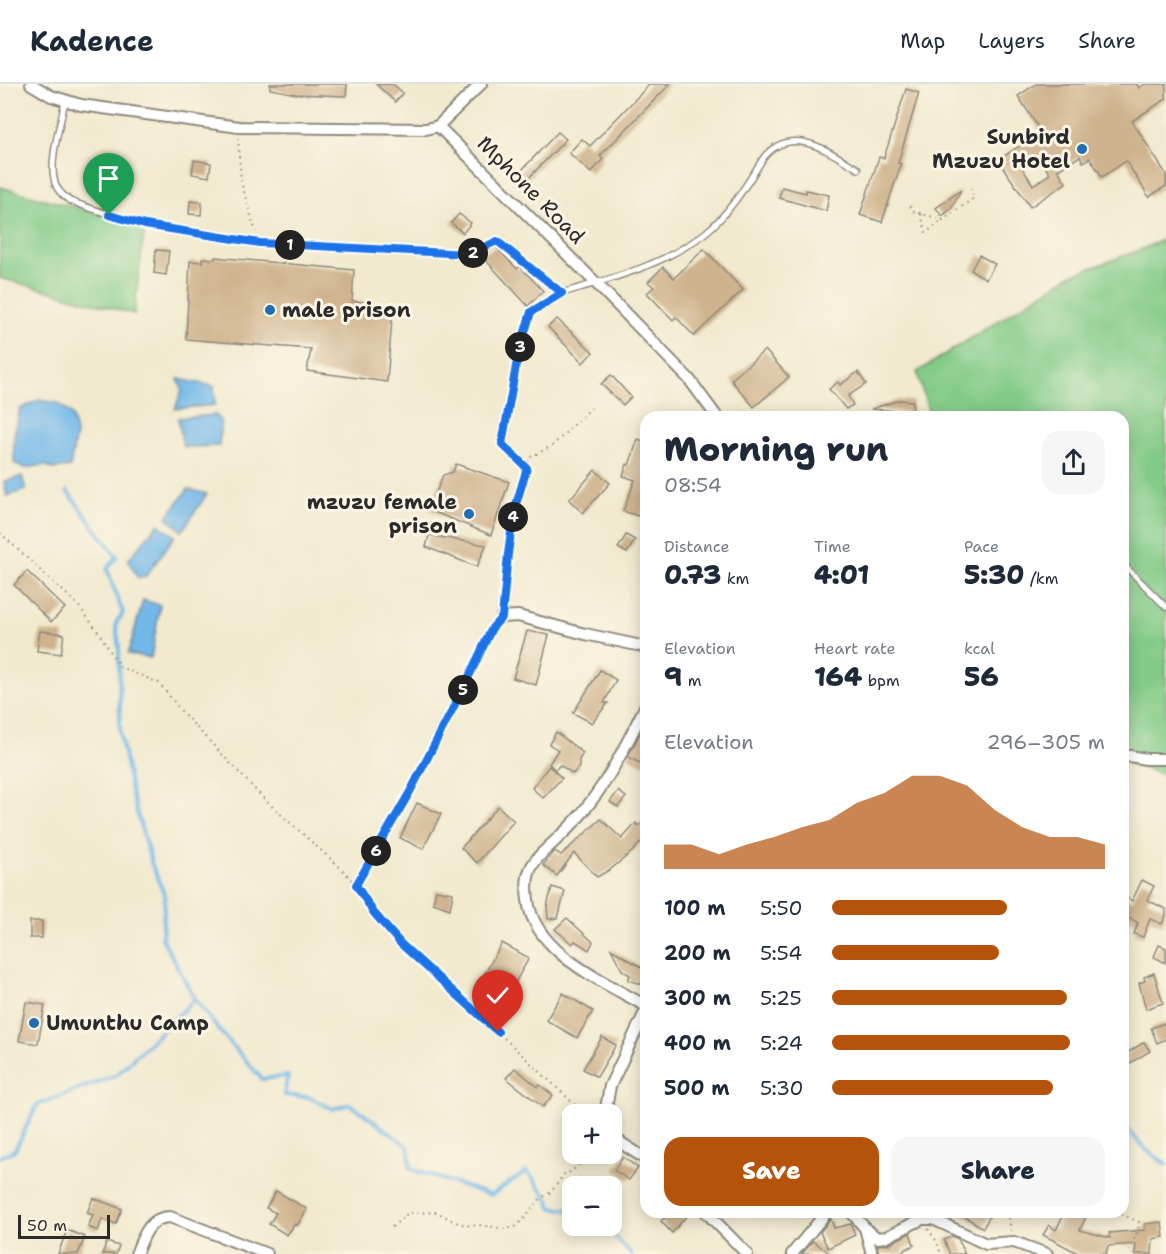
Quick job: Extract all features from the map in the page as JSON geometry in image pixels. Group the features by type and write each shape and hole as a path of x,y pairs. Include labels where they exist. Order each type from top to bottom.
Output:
{"street":[{"path":"31,84 51,96 81,105 239,127 426,129 438,126 481,84"},
{"name":"Mphone Road","path":"438,126 689,379 713,411"},
{"path":"502,617 518,616 640,646"},
{"path":"640,716 602,786 590,803 536,860 529,873 526,889 529,912 540,934 581,969 640,1004"},
{"path":"1129,756 1166,759"},
{"path":"607,1104 610,1086 640,1021"},
{"path":"622,1142 640,1155"},
{"path":"136,1254 148,1228 162,1217 170,1217 267,1254"},
{"path":"712,1218 747,1254"},
{"path":"792,1254 822,1218"},
{"path":"856,1218 873,1236 883,1238 922,1220 933,1219 986,1244 1014,1242 1047,1254"},
{"path":"865,1228 872,1254"}],"lane":[{"path":"65,101 52,168 55,184 60,193 70,201 145,225 260,243 467,254 497,241 562,293 668,256 706,232 740,194 769,150 782,142 794,140 813,145 858,169"},
{"path":"1129,570 1166,607"}],"path":[{"path":"239,127 241,182 260,243"},
{"path":"921,214 926,233 974,198 971,189"},
{"path":"910,206 912,211 943,220"},
{"path":"527,468 502,444 510,390 531,312 562,293"},
{"path":"356,885 411,790 492,628 502,617 514,511 529,458 552,446 591,408"},
{"path":"0,533 78,605 120,667 159,683 182,712 266,801 343,870 374,913 401,944 574,1104"},
{"path":"392,1227 408,1213 437,1212 455,1222 470,1226 507,1229 515,1227 540,1199 551,1192 565,1173 571,1172 580,1164"},
{"path":"1009,1218 1014,1242"},
{"path":"1129,1218 1139,1222 1136,1238 1129,1248 1129,1254"},
{"path":"922,1220 937,1242 941,1254"}],"green space":[{"path":"0,187 145,226 134,314 0,278"},
{"path":"1166,238 1166,776 1129,763 1129,411 928,411 917,372 1071,275"}],"water":[{"path":"178,379 214,386 215,405 175,409 182,390"},
{"path":"39,400 58,403 72,415 76,434 70,467 53,469 45,465 25,468 14,463 14,436 20,409"},
{"path":"216,415 221,422 219,446 183,447 178,418"},
{"path":"22,476 26,490 7,496 4,482"},
{"path":"188,489 207,494 182,531 167,517"},
{"path":"158,524 175,536 145,577 138,578 128,560"},
{"path":"143,600 160,605 151,658 128,654"}],"building":[{"path":"270,84 347,84 346,96 296,94 270,89"},
{"path":"376,84 393,84 403,93 395,102"},
{"path":"650,84 670,84 600,156 603,159 591,173 569,153 582,139 590,146"},
{"name":"Sunbird Mzuzu Hotel","path":"1036,84 1137,84 1139,88 1145,84 1166,84 1166,99 1132,121 1166,174 1166,186 1149,197 1126,161 1102,177 1090,158 1083,162 1080,156 1058,170 1066,183 1030,207 998,160 1041,132 1018,96","holes":["1038,156 1050,174 1033,185 1021,166"]},
{"path":"906,89 919,93 898,163 901,164 882,222 860,215 879,157 884,158"},
{"path":"558,132 566,139 525,182 517,175"},
{"path":"194,160 211,163 209,177 192,174"},
{"path":"782,187 806,193 806,190 829,195 826,211 779,198"},
{"path":"961,190 951,209 942,216 936,208"},
{"path":"190,201 202,202 201,215 189,214"},
{"path":"459,214 471,223 463,233 451,223"},
{"path":"496,247 517,269 520,266 543,291 528,306 481,255"},
{"path":"704,249 743,290 694,336 676,317 673,320 647,293 654,287 648,282 663,267 674,278"},
{"path":"156,250 169,251 166,275 154,273"},
{"path":"979,255 995,264 986,279 971,270"},
{"name":"male prison","path":"215,257 354,270 352,301 393,306 387,382 307,371 311,349 186,339 190,261 202,262 202,258 215,259"},
{"path":"557,319 593,352 583,363 548,327"},
{"path":"765,350 789,377 754,407 731,380"},
{"path":"858,372 866,384 848,396 853,405 846,409 829,389 838,382 840,385"},
{"path":"611,375 631,397 623,405 601,384"},
{"path":"899,400 913,401 912,411 871,409"},
{"path":"638,439 640,440 640,517 623,511 635,480 623,476 627,464 629,465"},
{"name":"mzuzu female prison","path":"456,464 509,482 491,535 429,510 443,475 453,472"},
{"path":"595,470 610,483 583,513 569,500"},
{"path":"429,535 486,545 477,567 426,547"},
{"path":"626,535 635,540 627,553 618,548"},
{"path":"27,571 65,608 51,622 14,585"},
{"path":"40,631 64,634 61,654 37,651"},
{"path":"527,631 549,635 536,685 513,678"},
{"path":"600,670 616,680 604,703 608,703 592,723 573,713"},
{"path":"556,732 583,753 579,760 579,767 573,774 560,765 555,770 549,764 558,750 549,744"},
{"path":"640,733 640,763 628,757"},
{"path":"549,766 562,778 543,798 532,788"},
{"path":"618,791 626,797 618,807 610,802"},
{"path":"417,803 441,814 423,849 400,838"},
{"path":"498,806 514,821 477,863 461,848"},
{"path":"601,819 622,839 636,823 640,825 640,843 611,869 597,877 574,853 557,876 543,865 555,851 561,855"},
{"path":"1142,880 1154,886 1147,900 1166,909 1162,924 1150,919 1143,937 1134,934 1138,923 1129,918 1129,899 1132,901"},
{"path":"552,887 565,891 558,918 548,919 547,906"},
{"path":"436,890 453,893 450,909 433,903"},
{"path":"567,918 593,942 589,950 575,941 572,944 555,929"},
{"path":"30,921 42,921 42,938 30,938"},
{"path":"502,943 529,958 512,988 485,973"},
{"path":"1159,945 1166,948 1166,963 1154,957"},
{"path":"611,949 640,966 640,984 628,980 630,975 622,970"},
{"path":"1154,973 1163,1003 1146,1009 1139,983 1145,981 1144,977"},
{"path":"563,993 593,1011 577,1038 546,1020"},
{"path":"26,1002 45,1005 38,1044 19,1041"},
{"path":"1164,1023 1166,1039 1157,1043 1151,1028"},
{"path":"602,1037 616,1045 597,1077 583,1069"},
{"path":"1144,1042 1150,1051 1129,1064 1129,1052"},
{"path":"515,1068 538,1087 540,1085 553,1095 543,1107 506,1078"},
{"path":"622,1158 638,1168 629,1180 614,1170 618,1164 622,1164"},
{"path":"276,1191 307,1209 297,1226 295,1224 287,1235 269,1224 276,1213 266,1208"},
{"path":"93,1198 122,1209 116,1224 102,1219 98,1231 88,1227 93,1215 87,1213"},
{"path":"664,1218 685,1218 672,1233 661,1221"},
{"path":"967,1218 989,1218 983,1228"},
{"path":"1062,1218 1085,1218 1080,1230 1110,1238 1109,1233 1145,1230 1145,1224 1162,1222 1164,1237 1153,1239 1152,1254 1135,1254 1136,1244 1108,1246 1106,1254 1080,1254 1043,1235 1049,1225 1056,1230"},
{"path":"831,1219 834,1228 851,1224 855,1235 828,1248 820,1232"},
{"path":"67,1230 85,1237 78,1254 58,1254"},
{"path":"910,1233 914,1245 902,1251 904,1254 879,1254 877,1245 889,1244"},
{"path":"952,1236 958,1239 965,1254 950,1254 944,1240"},
{"path":"813,1241 831,1254 802,1254"},
{"path":"107,1242 119,1246 116,1254 102,1254"}],"waterway":[{"path":"67,491 117,557 107,569 123,613 116,623 119,648 120,732 132,796 152,865 165,896 162,938 195,999 262,1079 288,1076 284,1095 308,1097 333,1109 350,1104 408,1146 411,1169 491,1195 527,1171 549,1200 551,1208 562,1209"},
{"path":"0,1157 15,1150 37,1105 116,1075 195,999"},
{"path":"1129,1131 1146,1150 1166,1164"},
{"path":"614,1236 631,1254"}],"place":[{"name":"Sunbird Mzuzu Hotel","path":"1082,149"},
{"name":"male prison","path":"270,310"},
{"name":"mzuzu female prison","path":"469,514"},
{"name":"Umunthu Camp","path":"34,1023"}],"route":[{"path":"109,215 145,225 260,243 467,254 497,241 562,293 531,312 510,390 502,444 527,468 514,511 502,617 492,628 411,790 356,885 374,913 401,944 498,1032"}]}
